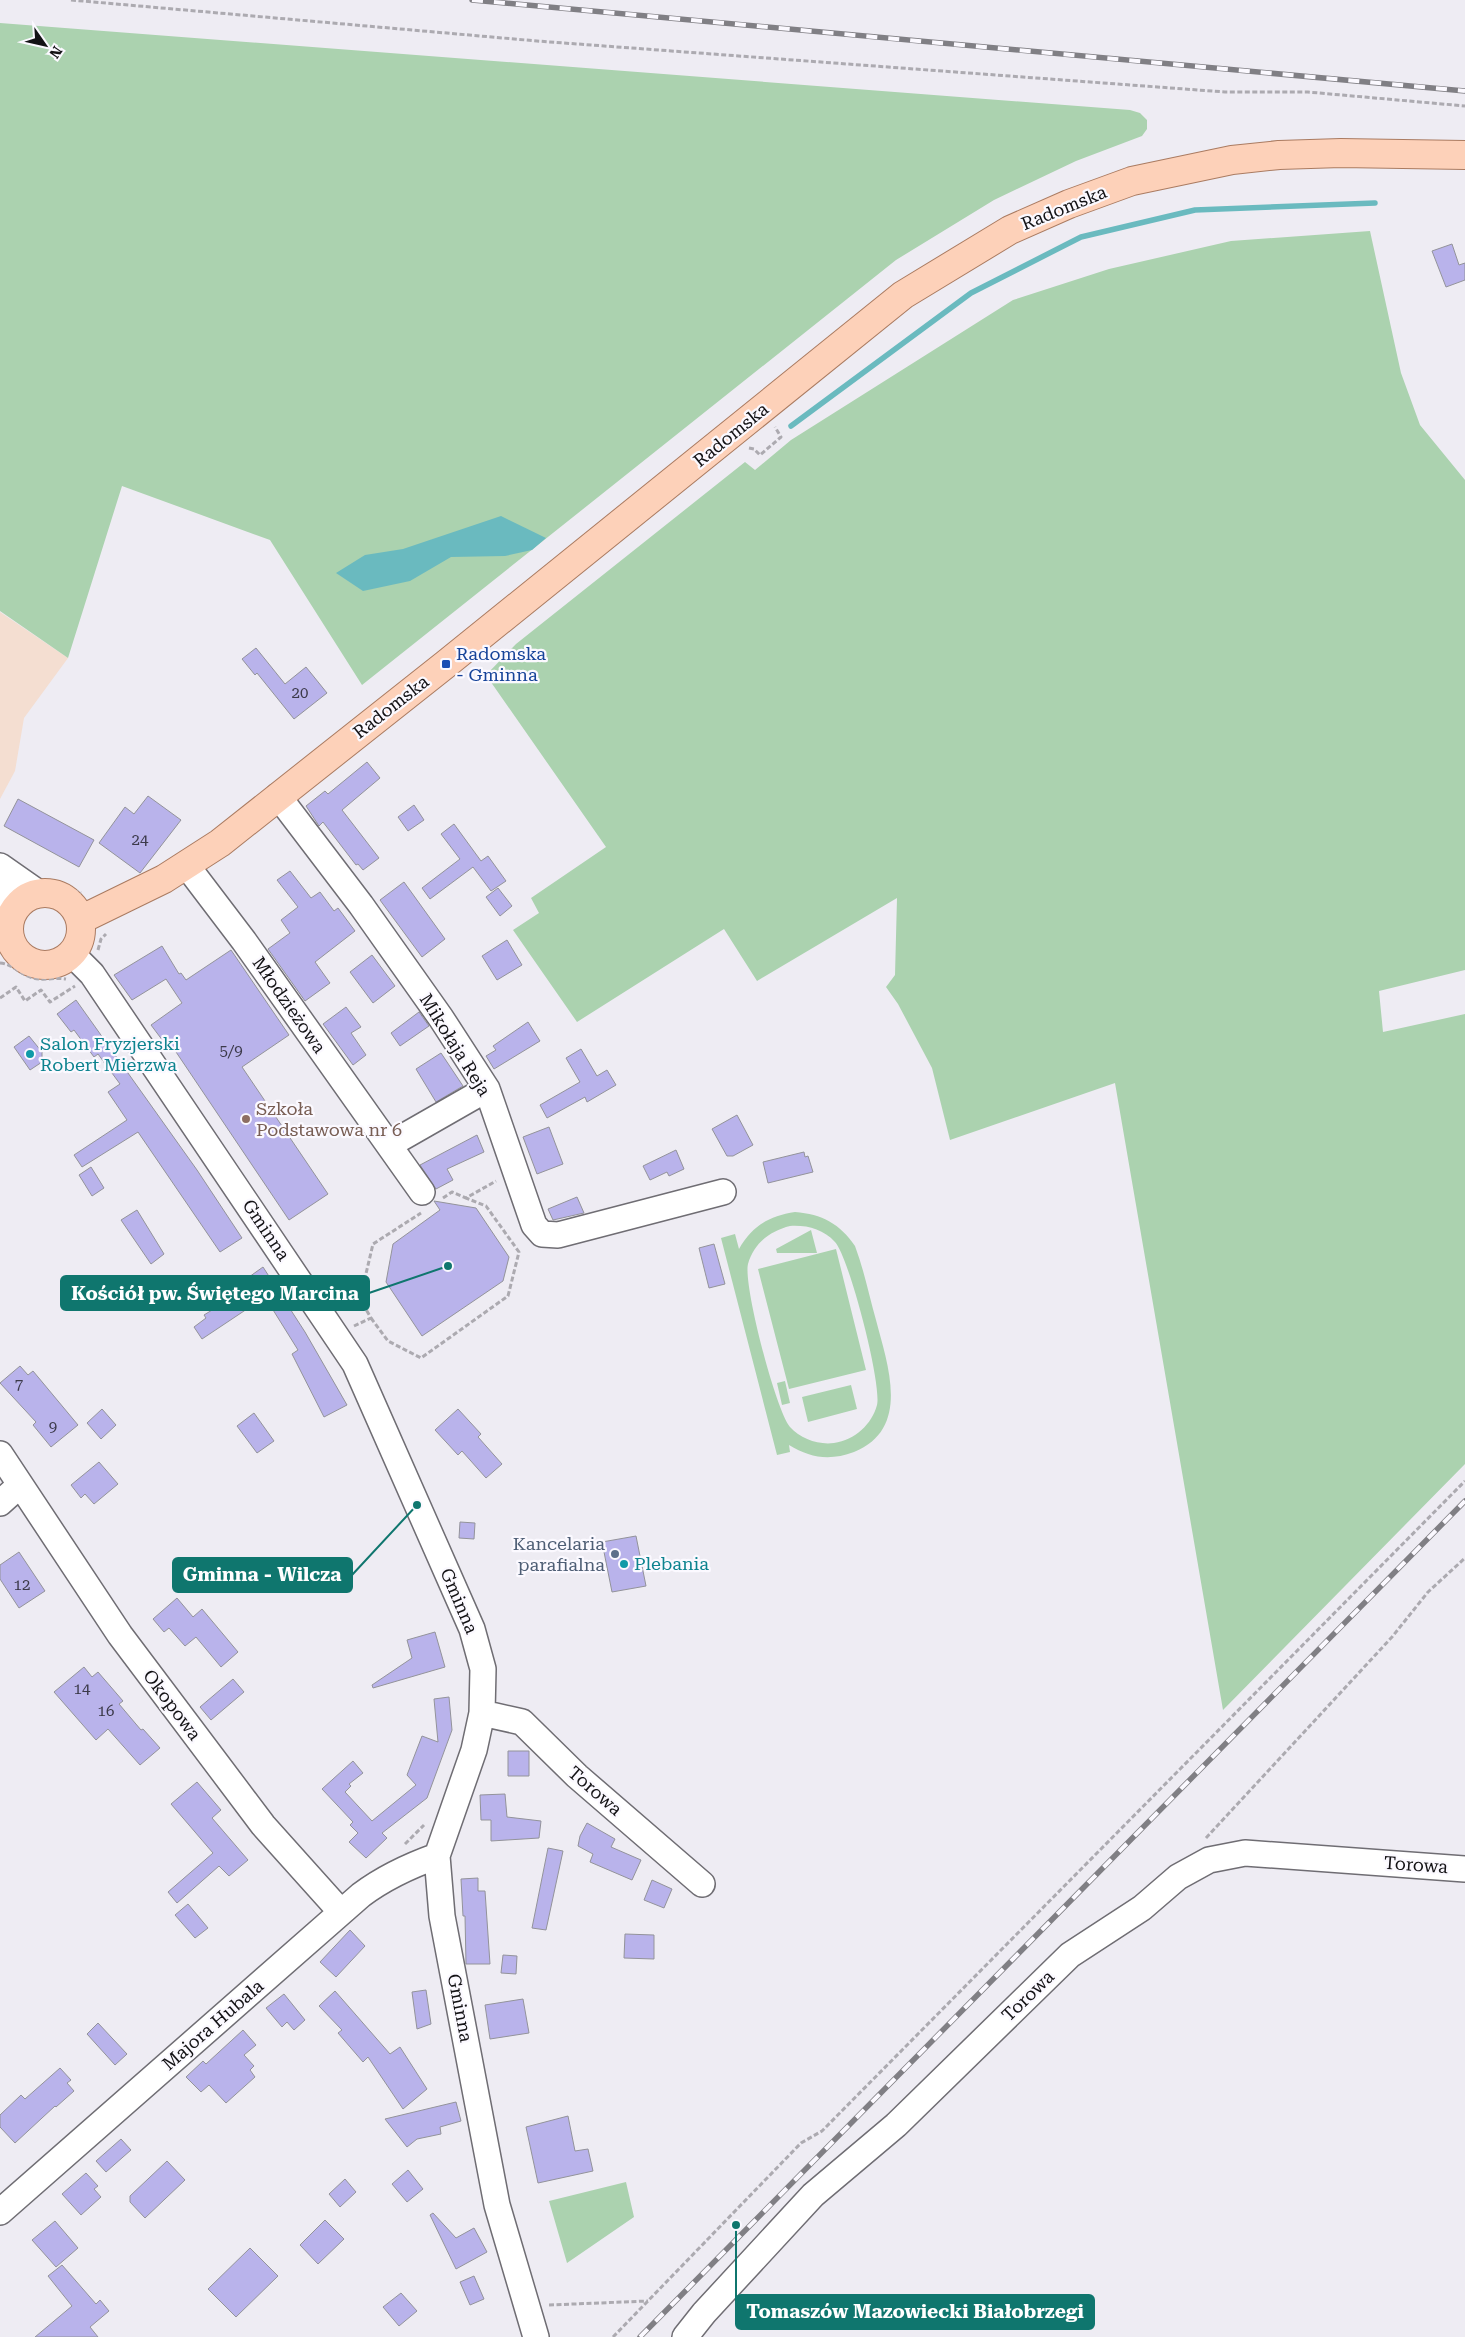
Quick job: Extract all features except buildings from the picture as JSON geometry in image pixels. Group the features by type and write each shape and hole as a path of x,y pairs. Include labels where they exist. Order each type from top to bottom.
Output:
{"main road":[{"name":"Radomska","path":"80,920 187,866 446,664 903,295 1010,230 1069,204 1132,181 1232,160 1278,155 1341,153 1465,155"},
{"path":"47,889 66,900 75,908 80,920 82,932 72,954 64,961 42,965 7,957 11,938 8,918 21,902 47,889"}],"street":[{"name":"Mikołaja Reja","path":"278,796 372,921 441,1018 487,1089 534,1225 542,1234 558,1234 723,1192"},
{"path":"0,866 47,889"},
{"name":"Młodzieżowa","path":"187,866 244,941 429,1201"},
{"path":"0,886 8,918"},
{"name":"Gminna","path":"72,954 355,1364 472,1629 483,1669 482,1713 474,1750 437,1856 442,1916 497,2204 536,2337"},
{"path":"389,1145 487,1089"},
{"name":"Okopowa","path":"0,1454 126,1643 263,1825 341,1912"},
{"path":"0,1503 20,1485"},
{"name":"Torowa","path":"482,1713 522,1722 576,1776 702,1884"},
{"name":"Torowa","path":"685,2337 704,2313 812,2195 896,2125 1070,1956 1142,1908 1178,1877 1209,1860 1245,1853 1465,1869"},
{"name":"Majora Hubala","path":"0,2212 341,1912 381,1880 437,1856"}],"path":[{"path":"71,0 546,42 1225,92 1308,92 1465,106"},
{"path":"744,447 754,449 760,455 781,437 775,430 775,422"},
{"path":"0,998 16,988 25,1001 41,990 50,1002 102,968 97,953 101,939 117,927 100,892 86,894 47,889"},
{"path":"7,957 14,967 31,977 46,981 62,978 87,978"},
{"path":"466,1198 489,1186"},
{"path":"452,1192 486,1206 519,1252 508,1296 421,1358 388,1341 360,1299 373,1244 429,1201 452,1192"},
{"path":"350,1329 371,1318"},
{"path":"613,2337 651,2301 716,2232 721,2223 801,2143 822,2131 1465,1480"},
{"path":"1203,1842 1392,1637 1428,1592 1465,1558"},
{"path":"403,1846 427,1820"},
{"path":"552,2304 651,2301"}],"shaded area":[{"path":"0,612 68,658 24,718 15,771 0,799"}],"green space":[{"path":"0,23 1130,110 1140,113 1147,120 1147,129 1142,136 1076,161 994,200 896,260 362,685 270,540 122,486 68,658 0,611"},
{"path":"1370,231 1401,373 1420,425 1465,480 1465,970 1379,991 1383,1032 1465,1014 1465,1464 1223,1710 1115,1083 950,1140 932,1068 898,1004 886,987 895,975 897,898 757,981 724,929 577,1022 513,930 539,913 531,898 606,847 486,675 516,644 745,462 755,470 791,440 1013,300 1109,269 1231,241"},
{"path":"795,1212 805,1213 822,1218 837,1226 855,1246 864,1273 889,1375 891,1394 889,1411 883,1428 872,1441 854,1452 837,1457 812,1455 789,1445 790,1452 777,1455 721,1238 735,1234 739,1249 750,1234 762,1223","holes":["796,1226 809,1227 820,1231 835,1242 841,1252 856,1295 875,1373 877,1405 871,1419 856,1435 834,1443 810,1440 799,1435 790,1427 784,1416 769,1374 750,1296 748,1264 754,1250 764,1239 776,1231"]},
{"path":"811,1230 817,1253 777,1253 776,1249"},
{"path":"836,1249 866,1370 789,1389 758,1269"},
{"path":"785,1381 790,1403 782,1405 777,1383"},
{"path":"851,1385 857,1409 808,1422 802,1397"},
{"path":"626,2182 634,2217 567,2263 549,2201"}],"water":[{"path":"501,516 546,538 532,550 505,556 451,557 410,581 363,591 336,573 365,555 403,549"}],"waterway":[{"path":"791,426 971,293 1081,237 1195,210 1375,203"}],"railway":[{"path":"472,0 1465,91"},
{"path":"640,2337 1465,1501"}],"place":[{"name":"Radomska - Gminna","path":"446,664"},
{"name":"Salon Fryzjerski Robert Mierzwa","path":"30,1054"},
{"name":"Szkoła Podstawowa nr 6","path":"246,1119"},
{"name":"Kościół pw. Świętego Marcina","path":"448,1266"},
{"name":"Gminna - Wilcza","path":"417,1505"},
{"name":"Kancelaria parafialna","path":"615,1554"},
{"name":"Plebania","path":"624,1564"},
{"name":"Tomaszów Mazowiecki Białobrzegi","path":"736,2225"}]}
